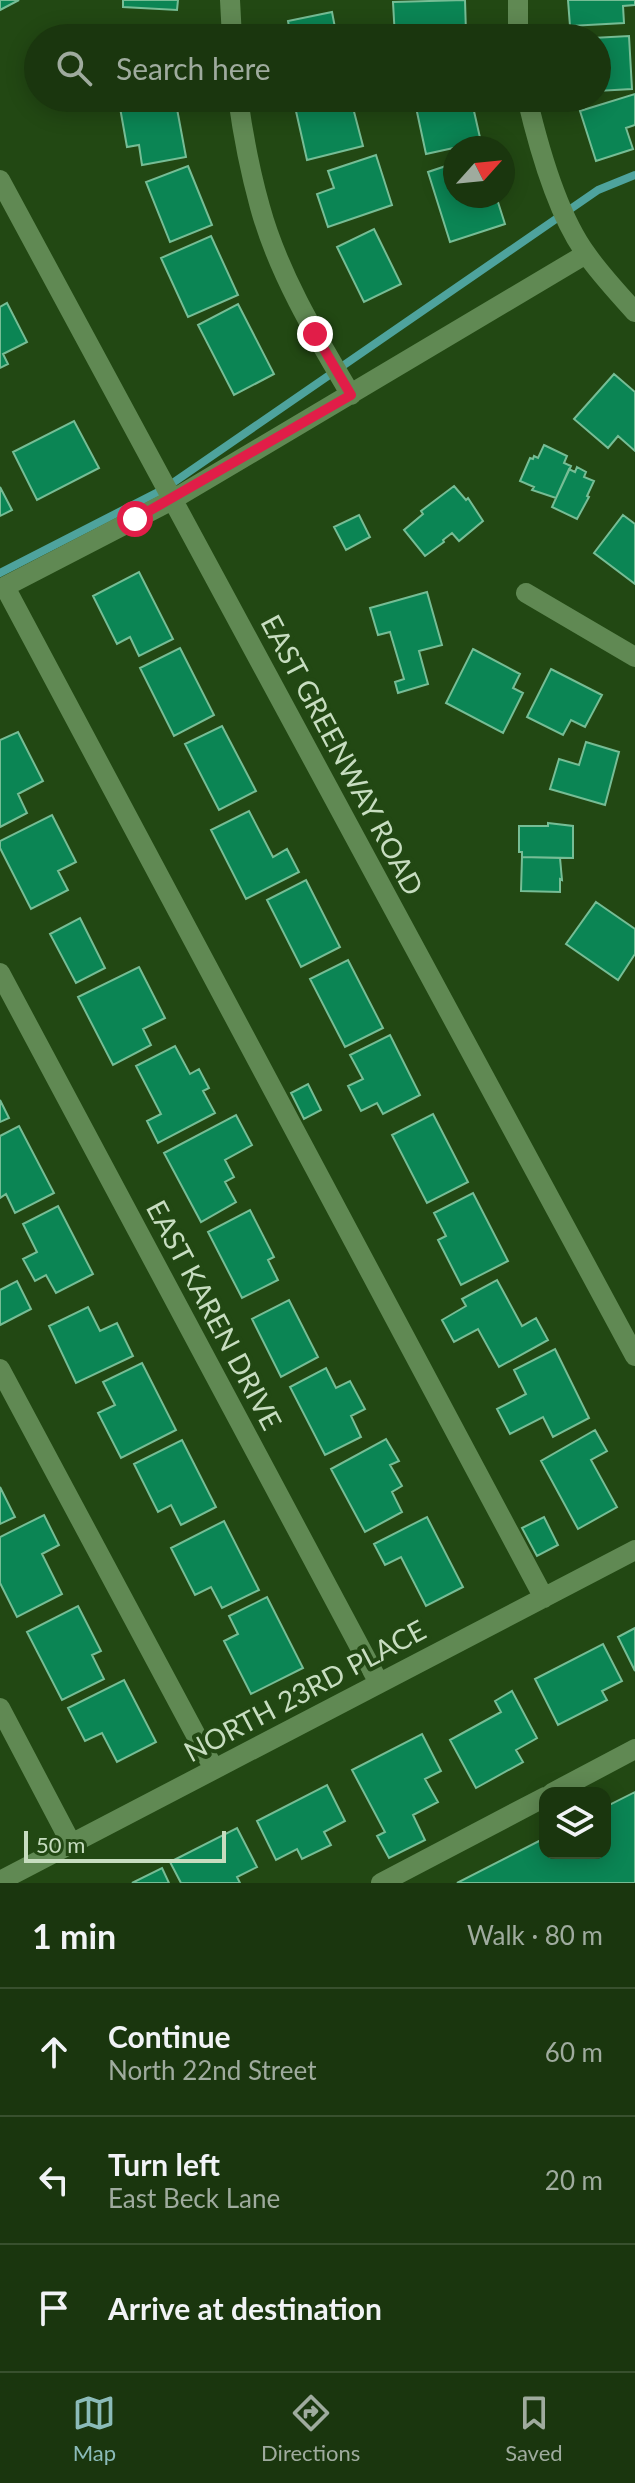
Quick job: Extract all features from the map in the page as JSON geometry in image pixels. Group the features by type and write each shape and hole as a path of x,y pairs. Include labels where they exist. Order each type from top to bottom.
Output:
{"street":[{"path":"230,0 231,24"},
{"path":"518,0 518,24"},
{"path":"240,112 260,209 315,334 351,395"},
{"path":"531,112 547,167 570,225 586,254 635,312"},
{"name":"EAST GREENWAY ROAD","path":"0,180 6,204 172,500 635,1356"},
{"path":"544,1598 2,588 172,500 586,254"},
{"path":"526,593 635,657"},
{"name":"EAST KAREN DRIVE","path":"0,973 379,1683"},
{"path":"0,1369 214,1769"},
{"name":"NORTH 23RD PLACE","path":"0,1881 635,1550"},
{"path":"0,1708 71,1843"},
{"path":"563,1787 635,1749"},
{"path":"381,1883 539,1800"}],"building":[{"path":"0,0 19,0 0,10"},
{"path":"123,0 178,0 177,10 123,7"},
{"path":"465,0 466,24 394,24 393,2"},
{"path":"568,0 635,0 635,5 623,6 624,23 570,24"},
{"path":"332,12 334,24 289,24 288,21"},
{"path":"629,36 632,89 611,90 611,37"},
{"path":"635,94 635,125 626,128 633,149 596,161 580,112 611,112 611,101"},
{"path":"121,112 178,112 186,157 142,165 139,145 127,147"},
{"path":"296,112 354,112 363,146 307,160"},
{"path":"417,112 474,112 480,136 443,136 443,150 426,154"},
{"path":"376,155 392,205 328,227 317,194 334,188 328,171"},
{"path":"188,166 212,225 170,242 146,182"},
{"path":"443,167 443,208 500,208 505,224 450,242 428,172"},
{"path":"374,229 401,284 364,302 337,247"},
{"path":"211,236 238,295 188,317 161,258"},
{"path":"7,303 27,342 3,354 8,364 0,368 0,307"},
{"path":"238,304 274,374 234,395 198,325"},
{"path":"614,374 635,392 635,451 618,436 608,448 574,419"},
{"path":"74,421 99,468 37,500 13,452"},
{"path":"544,445 567,456 564,463 571,466 556,498 532,490 534,487 520,481 530,458 538,458"},
{"path":"577,467 586,472 584,477 594,481 577,519 552,507 569,469 575,472"},
{"path":"454,486 466,500 468,498 483,521 459,541 452,533 425,556 404,530 423,514 421,511"},
{"path":"0,487 12,510 0,516"},
{"path":"359,515 370,537 346,550 334,527"},
{"path":"623,515 635,524 635,584 594,553"},
{"path":"139,572 173,639 139,656 130,637 117,644 93,596"},
{"path":"427,592 442,645 419,651 428,684 398,693 395,682 404,679 390,632 378,635 370,608"},
{"path":"180,648 214,715 174,736 140,668"},
{"path":"473,649 520,674 513,688 523,693 503,733 446,703"},
{"path":"551,669 602,695 585,727 571,720 563,735 527,717"},
{"path":"222,726 256,791 219,810 185,744"},
{"path":"18,732 43,781 18,794 27,813 0,827 0,740"},
{"path":"586,742 619,752 605,805 550,789 559,759 579,765"},
{"path":"249,811 273,857 287,849 299,872 246,899 211,830"},
{"path":"52,815 76,862 58,871 68,890 31,909 0,848 0,841"},
{"path":"548,823 573,826 573,858 522,857 522,852 519,852 519,826 548,826"},
{"path":"522,857 560,858 560,892 521,891"},
{"path":"306,880 340,947 301,967 267,900"},
{"path":"596,902 635,929 635,954 618,980 566,944"},
{"path":"80,918 105,968 76,983 50,934"},
{"path":"348,960 383,1028 345,1047 310,979"},
{"path":"139,967 165,1018 143,1029 151,1045 113,1065 78,997"},
{"path":"390,1035 420,1095 383,1114 377,1103 361,1111 348,1086 363,1079 350,1055"},
{"path":"175,1046 190,1074 199,1069 209,1088 203,1091 215,1113 158,1143 147,1121 161,1114 136,1066"},
{"path":"308,1084 321,1110 304,1119 291,1093"},
{"path":"0,1100 9,1118 0,1122"},
{"path":"433,1114 468,1182 427,1203 392,1135"},
{"path":"236,1115 252,1145 225,1160 234,1177 225,1182 236,1202 201,1222 164,1153"},
{"path":"19,1126 54,1193 15,1213 6,1194 0,1198 0,1136"},
{"path":"473,1193 508,1261 461,1285 438,1240 446,1236 434,1213"},
{"path":"58,1206 93,1274 56,1293 46,1275 35,1281 23,1259 37,1252 23,1224"},
{"path":"250,1210 274,1257 268,1260 278,1280 242,1298 208,1232"},
{"path":"497,1280 522,1326 536,1318 548,1340 499,1367 478,1329 454,1342 442,1320 466,1306 462,1299"},
{"path":"17,1281 31,1309 0,1325 0,1290"},
{"path":"289,1300 318,1357 281,1377 252,1319"},
{"path":"88,1307 100,1331 117,1323 133,1356 76,1383 49,1326"},
{"path":"555,1349 589,1418 553,1437 543,1417 510,1434 497,1409 526,1394 514,1370"},
{"path":"142,1363 176,1430 121,1458 98,1413 115,1405 103,1382"},
{"path":"326,1368 336,1388 350,1381 365,1409 351,1416 361,1437 325,1455 290,1387"},
{"path":"595,1430 607,1451 591,1460 617,1507 578,1529 541,1461"},
{"path":"386,1439 399,1461 390,1465 402,1486 392,1492 402,1512 365,1532 331,1469"},
{"path":"182,1440 216,1507 181,1525 171,1505 158,1512 134,1464"},
{"path":"0,1487 15,1517 0,1524"},
{"path":"44,1515 59,1545 42,1554 62,1594 17,1617 0,1583 0,1537"},
{"path":"427,1517 463,1587 426,1606 401,1557 385,1565 374,1544"},
{"path":"544,1517 558,1545 537,1556 522,1528"},
{"path":"224,1521 259,1590 222,1608 211,1587 195,1595 171,1548"},
{"path":"267,1597 303,1668 251,1694 224,1641 238,1634 229,1616"},
{"path":"78,1606 101,1651 92,1655 104,1679 62,1700 27,1632"},
{"path":"635,1628 635,1671 618,1637"},
{"path":"603,1644 622,1681 602,1691 607,1700 558,1725 535,1679"},
{"path":"124,1680 156,1742 117,1762 102,1733 85,1741 68,1708"},
{"path":"512,1691 537,1738 516,1750 523,1762 476,1788 450,1740 501,1712 495,1701"},
{"path":"422,1734 441,1771 425,1779 438,1802 413,1815 425,1840 389,1858 377,1836 385,1832 352,1770"},
{"path":"327,1785 345,1821 324,1832 331,1845 302,1859 297,1849 276,1860 257,1821"},
{"path":"635,1792 635,1883 457,1883 539,1841 539,1859 611,1859 611,1804"},
{"path":"237,1828 257,1867 237,1877 240,1883 181,1883 170,1862"},
{"path":"162,1868 169,1883 132,1883"}],"waterway":[{"path":"0,573 164,489 598,190 635,175"}],"route":[{"path":"135,519 351,395 315,334"}]}
